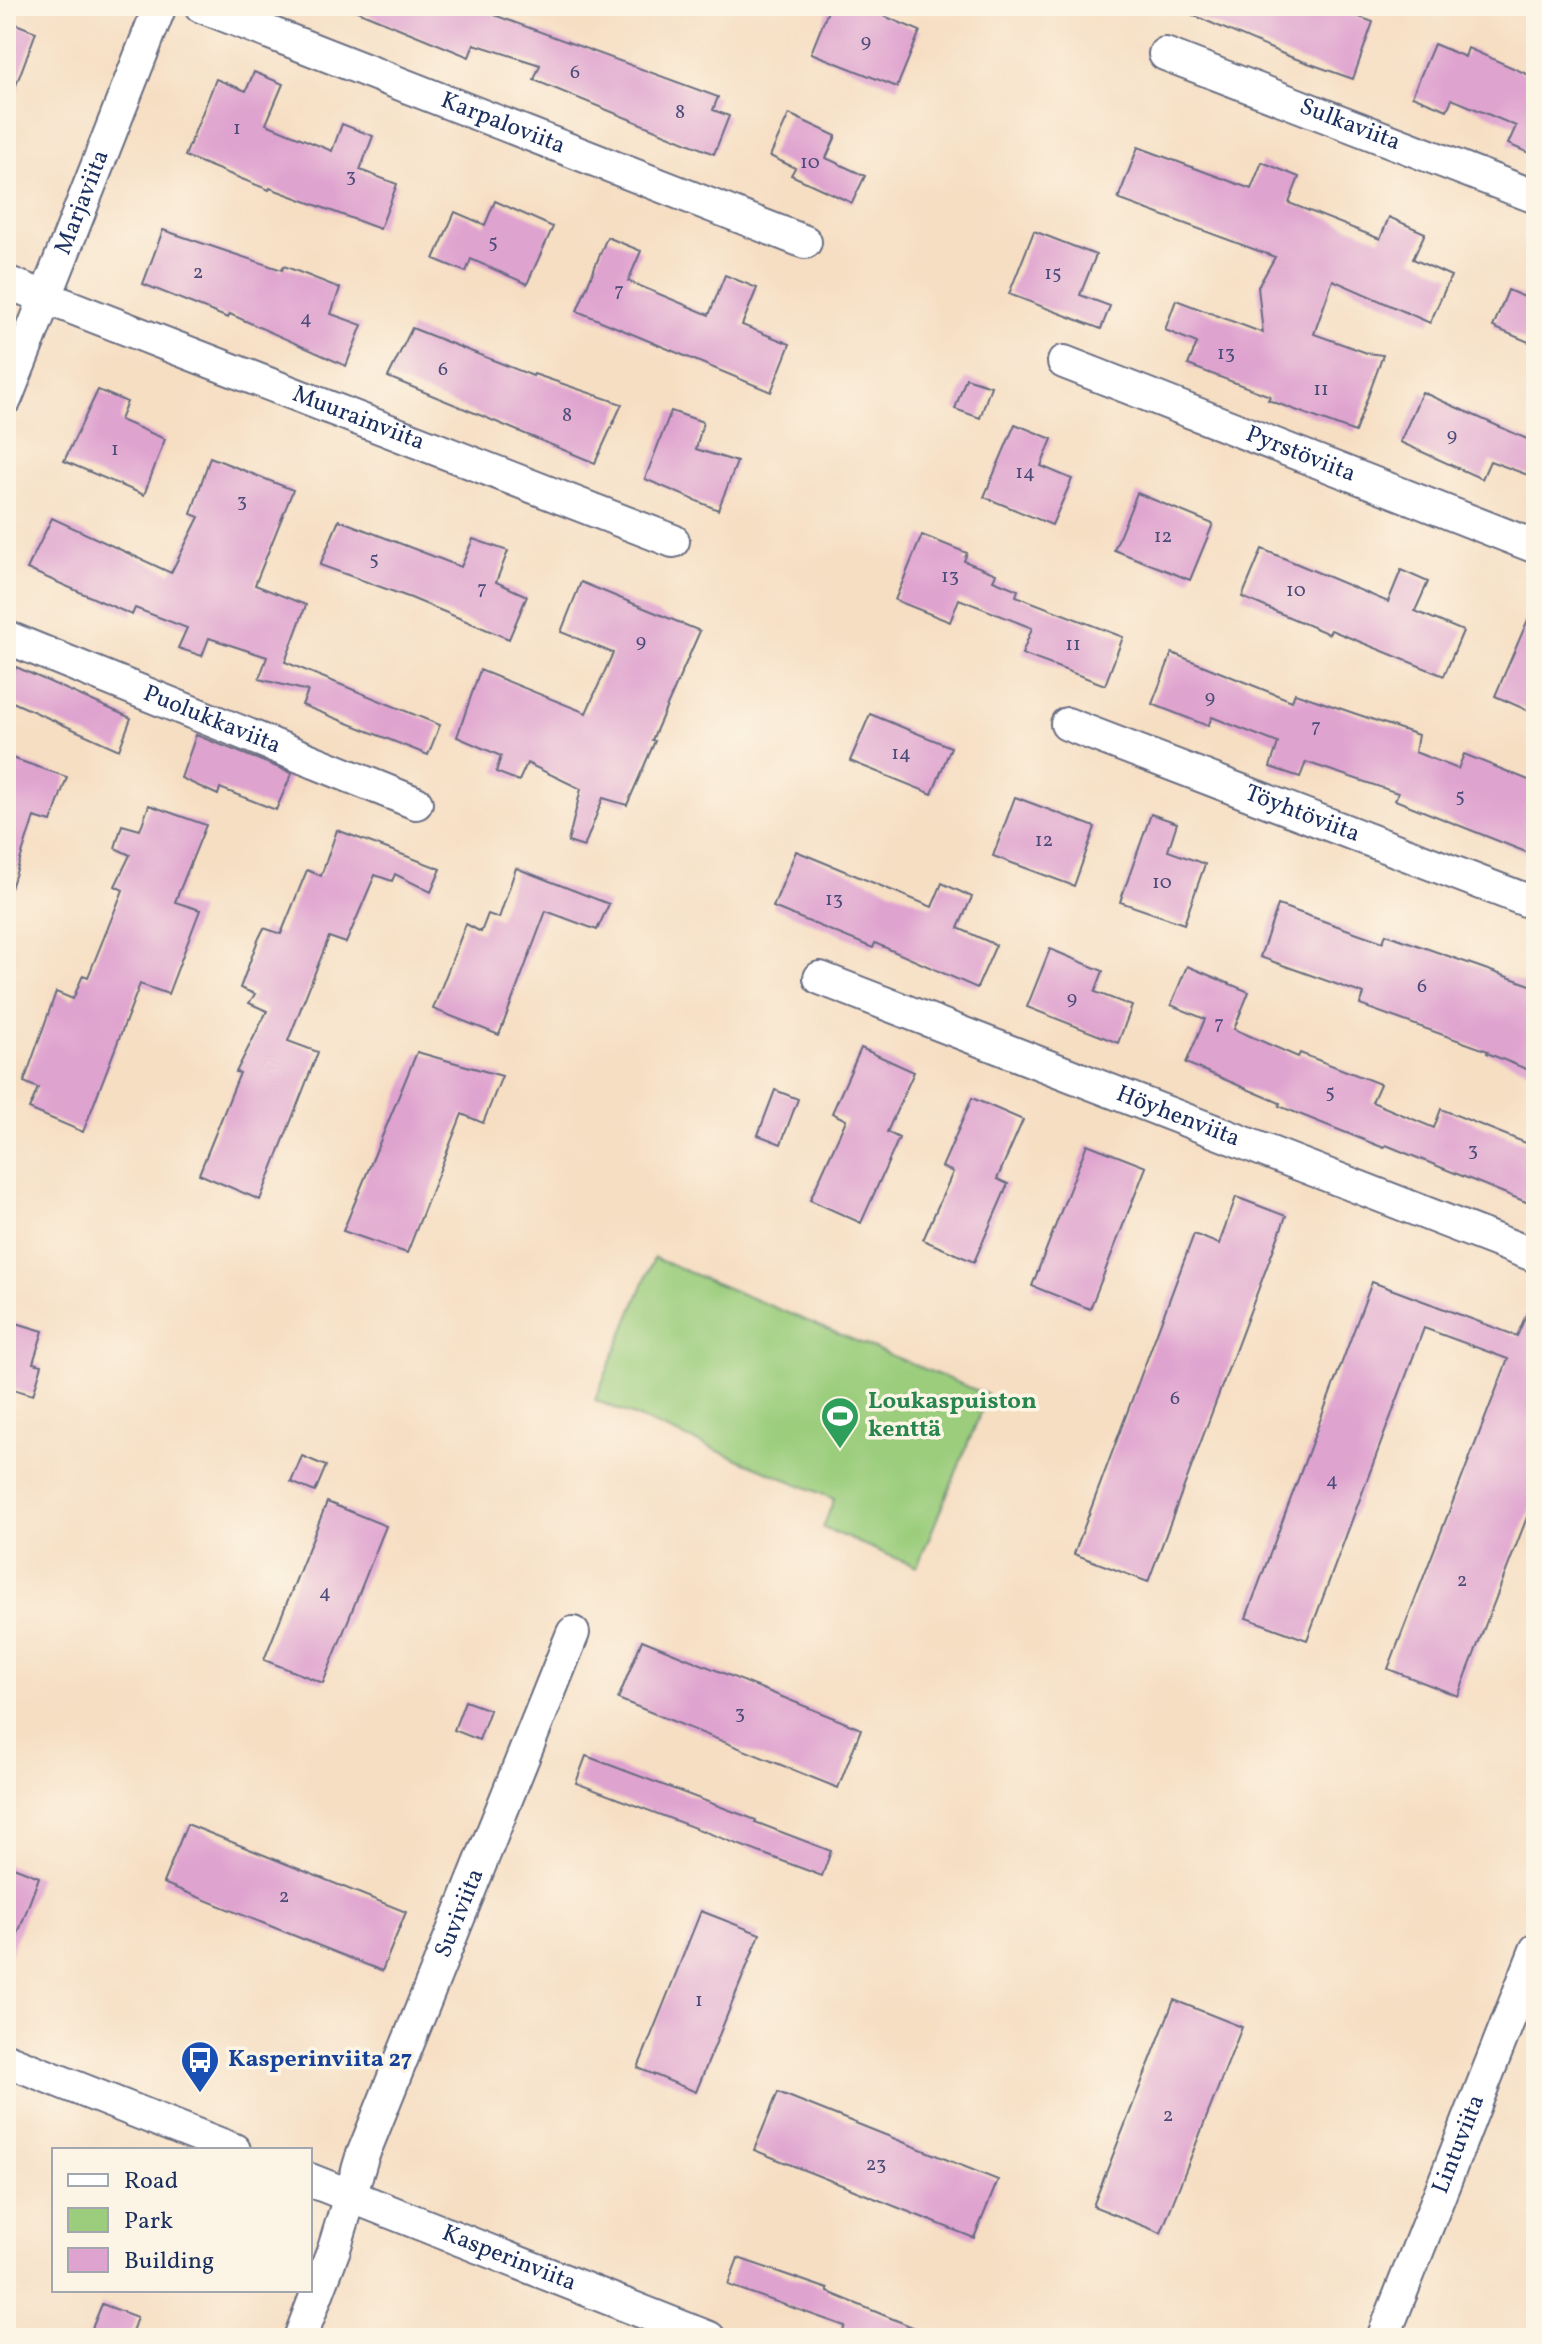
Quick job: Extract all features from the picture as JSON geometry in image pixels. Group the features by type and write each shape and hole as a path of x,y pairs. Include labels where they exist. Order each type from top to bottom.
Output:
{"street":[{"name":"Marjaviita","path":"6,398 160,6"},
{"name":"Karpaloviita","path":"201,6 805,242"},
{"name":"Sulkaviita","path":"1165,54 1536,197"},
{"name":"Muurainviita","path":"6,282 673,541"},
{"name":"Pyrstöviita","path":"1064,362 1536,547"},
{"name":"Puolukkaviita","path":"6,637 416,803"},
{"name":"Töyhtöviita","path":"1067,724 1536,904"},
{"name":"Höyhenviita","path":"820,978 1536,1256"},
{"name":"Suviviita","path":"300,2338 334,2249 362,2157 573,1633"},
{"name":"Lintuviita","path":"1383,2338 1536,1950"},
{"path":"6,2060 229,2148"},
{"name":"Kasperinviita","path":"312,2181 709,2338"}],"green space":[{"name":"Loukaspuiston kenttä","path":"654,1258 988,1395 917,1567 823,1528 834,1499 595,1400"}],"building":[{"path":"345,6 488,6 486,12 718,97 713,110 729,116 714,154 534,80 540,65 474,44 469,57"},
{"path":"830,6 860,6 920,31 897,87 811,53"},
{"path":"1172,6 1354,6 1351,14 1373,22 1353,79 1288,56"},
{"path":"6,20 36,32 9,104 6,104"},
{"path":"1434,44 1465,57 1468,48 1536,78 1536,156 1508,144 1516,126 1452,99 1447,110 1412,96"},
{"path":"254,72 283,84 266,124 332,151 342,124 373,136 360,170 397,184 380,229 185,156 216,79 246,91"},
{"path":"789,114 836,136 826,158 865,176 852,203 791,175 795,168 770,156"},
{"path":"1138,147 1251,189 1262,162 1299,177 1289,203 1380,239 1389,217 1425,233 1413,259 1451,276 1430,323 1333,280 1314,334 1367,353 1383,355 1355,432 1268,400 1270,396 1188,365 1197,343 1165,330 1176,300 1263,333 1258,287 1275,257 1118,199"},
{"path":"495,201 553,227 527,284 471,259 466,272 434,259 455,212 485,225"},
{"path":"163,230 282,270 284,266 340,288 331,314 362,325 346,366 230,314 228,318 143,284"},
{"path":"1034,231 1096,255 1080,295 1110,306 1101,329 1009,294"},
{"path":"607,237 641,251 628,281 709,315 725,275 757,288 742,325 790,344 771,392 577,311"},
{"path":"1508,290 1536,302 1536,345 1493,327"},
{"path":"412,328 533,376 622,404 595,463 388,377"},
{"path":"966,378 991,386 980,418 955,409"},
{"path":"98,390 127,402 120,420 165,439 144,495 64,461"},
{"path":"1422,392 1536,443 1536,478 1490,461 1482,479 1400,442"},
{"path":"671,411 703,422 696,449 737,462 718,510 645,479"},
{"path":"1015,424 1052,439 1041,466 1072,479 1052,525 984,497"},
{"path":"210,457 293,490 255,585 306,605 285,662 440,725 428,755 302,705 308,691 259,679 267,657 209,638 202,656 178,648 187,628 135,608 132,615 27,569 52,518 171,573 199,517 191,514"},
{"path":"1137,493 1213,524 1190,580 1114,550"},
{"path":"339,520 461,567 473,539 508,551 496,582 527,596 509,639 411,598 320,565"},
{"path":"922,535 967,553 964,561 996,574 993,580 1018,590 1016,596 1123,637 1105,685 1022,654 1032,628 959,599 950,622 895,600"},
{"path":"1262,549 1388,602 1401,570 1428,582 1415,611 1463,631 1444,676 1331,630 1329,634 1242,597"},
{"path":"581,582 700,631 627,805 603,798 584,847 568,842 581,789 527,763 519,781 496,772 501,756 457,737 480,670 586,713 613,653 561,632"},
{"path":"1536,601 1536,714 1495,696"},
{"path":"1172,653 1292,701 1295,693 1418,735 1415,752 1458,769 1464,754 1536,783 1536,856 1395,800 1398,793 1306,762 1300,777 1270,767 1278,743 1212,717 1208,726 1152,704"},
{"path":"16,667 131,718 119,750 6,699"},
{"path":"870,714 951,747 932,794 850,761"},
{"path":"196,735 292,773 276,810 220,788 218,795 181,778"},
{"path":"12,758 67,777 51,822 34,817 11,888 6,887 6,775"},
{"path":"1015,797 1095,827 1074,886 993,856"},
{"path":"149,805 206,825 175,902 200,910 168,994 140,984 83,1132 29,1109 38,1088 24,1082 56,992 73,999 83,975 88,977 123,890 115,886 130,855 115,848 122,825 140,830"},
{"path":"1151,814 1177,823 1168,851 1205,864 1184,924 1120,902"},
{"path":"337,830 441,869 431,892 395,874 392,881 375,875 346,943 329,937 288,1041 318,1052 260,1200 199,1174 240,1073 236,1072 267,1011 249,1003 255,994 240,988 258,940 264,928 281,934 307,870 321,876"},
{"path":"796,851 932,907 942,883 972,897 958,928 996,945 977,988 875,943 873,948 773,907"},
{"path":"516,868 609,904 597,930 546,911 499,1035 433,1009 466,924 481,932 488,914 499,918"},
{"path":"1278,905 1383,942 1386,934 1536,987 1536,1073 1488,1051 1360,1005 1364,994 1260,957"},
{"path":"1050,949 1103,971 1095,992 1132,1006 1118,1043 1027,1007"},
{"path":"1187,966 1249,992 1234,1029 1298,1057 1300,1053 1380,1084 1372,1102 1434,1128 1441,1109 1536,1147 1536,1206 1386,1145 1384,1148 1279,1106 1280,1103 1186,1063 1205,1019 1171,1005"},
{"path":"861,1048 914,1072 887,1132 899,1138 861,1223 810,1200 846,1120 832,1113"},
{"path":"417,1052 502,1076 483,1123 462,1114 407,1253 343,1231"},
{"path":"775,1090 798,1099 781,1144 758,1135"},
{"path":"972,1098 1023,1120 997,1179 1008,1184 974,1262 923,1240 953,1172 942,1167"},
{"path":"1087,1144 1146,1167 1090,1309 1032,1286"},
{"path":"1236,1197 1286,1216 1148,1582 1074,1554 1194,1234 1219,1244"},
{"path":"1372,1282 1517,1336 1536,1292 1536,1494 1458,1696 1388,1669 1508,1359 1424,1328 1307,1640 1246,1618"},
{"path":"6,1320 43,1331 33,1363 42,1365 33,1395 6,1387"},
{"path":"302,1456 326,1466 315,1492 291,1482"},
{"path":"327,1502 386,1526 323,1683 264,1660"},
{"path":"642,1640 861,1729 838,1788 618,1699"},
{"path":"465,1701 490,1710 479,1740 454,1730"},
{"path":"586,1756 831,1851 822,1876 576,1783"},
{"path":"187,1824 406,1912 382,1971 163,1883"},
{"path":"6,1864 39,1877 9,1958 6,1957"},
{"path":"701,1911 760,1934 696,2092 638,2068"},
{"path":"1174,2000 1242,2027 1161,2233 1093,2206"},
{"path":"778,2092 998,2180 974,2238 754,2150"},
{"path":"738,2258 828,2289 828,2292 939,2338 860,2338 843,2331 845,2326 728,2285"},
{"path":"102,2304 137,2317 130,2338 88,2338"}],"place":[{"name":"Loukaspuiston kenttä","path":"840,1450"},
{"name":"Kasperinviita 27","path":"200,2094"}]}
